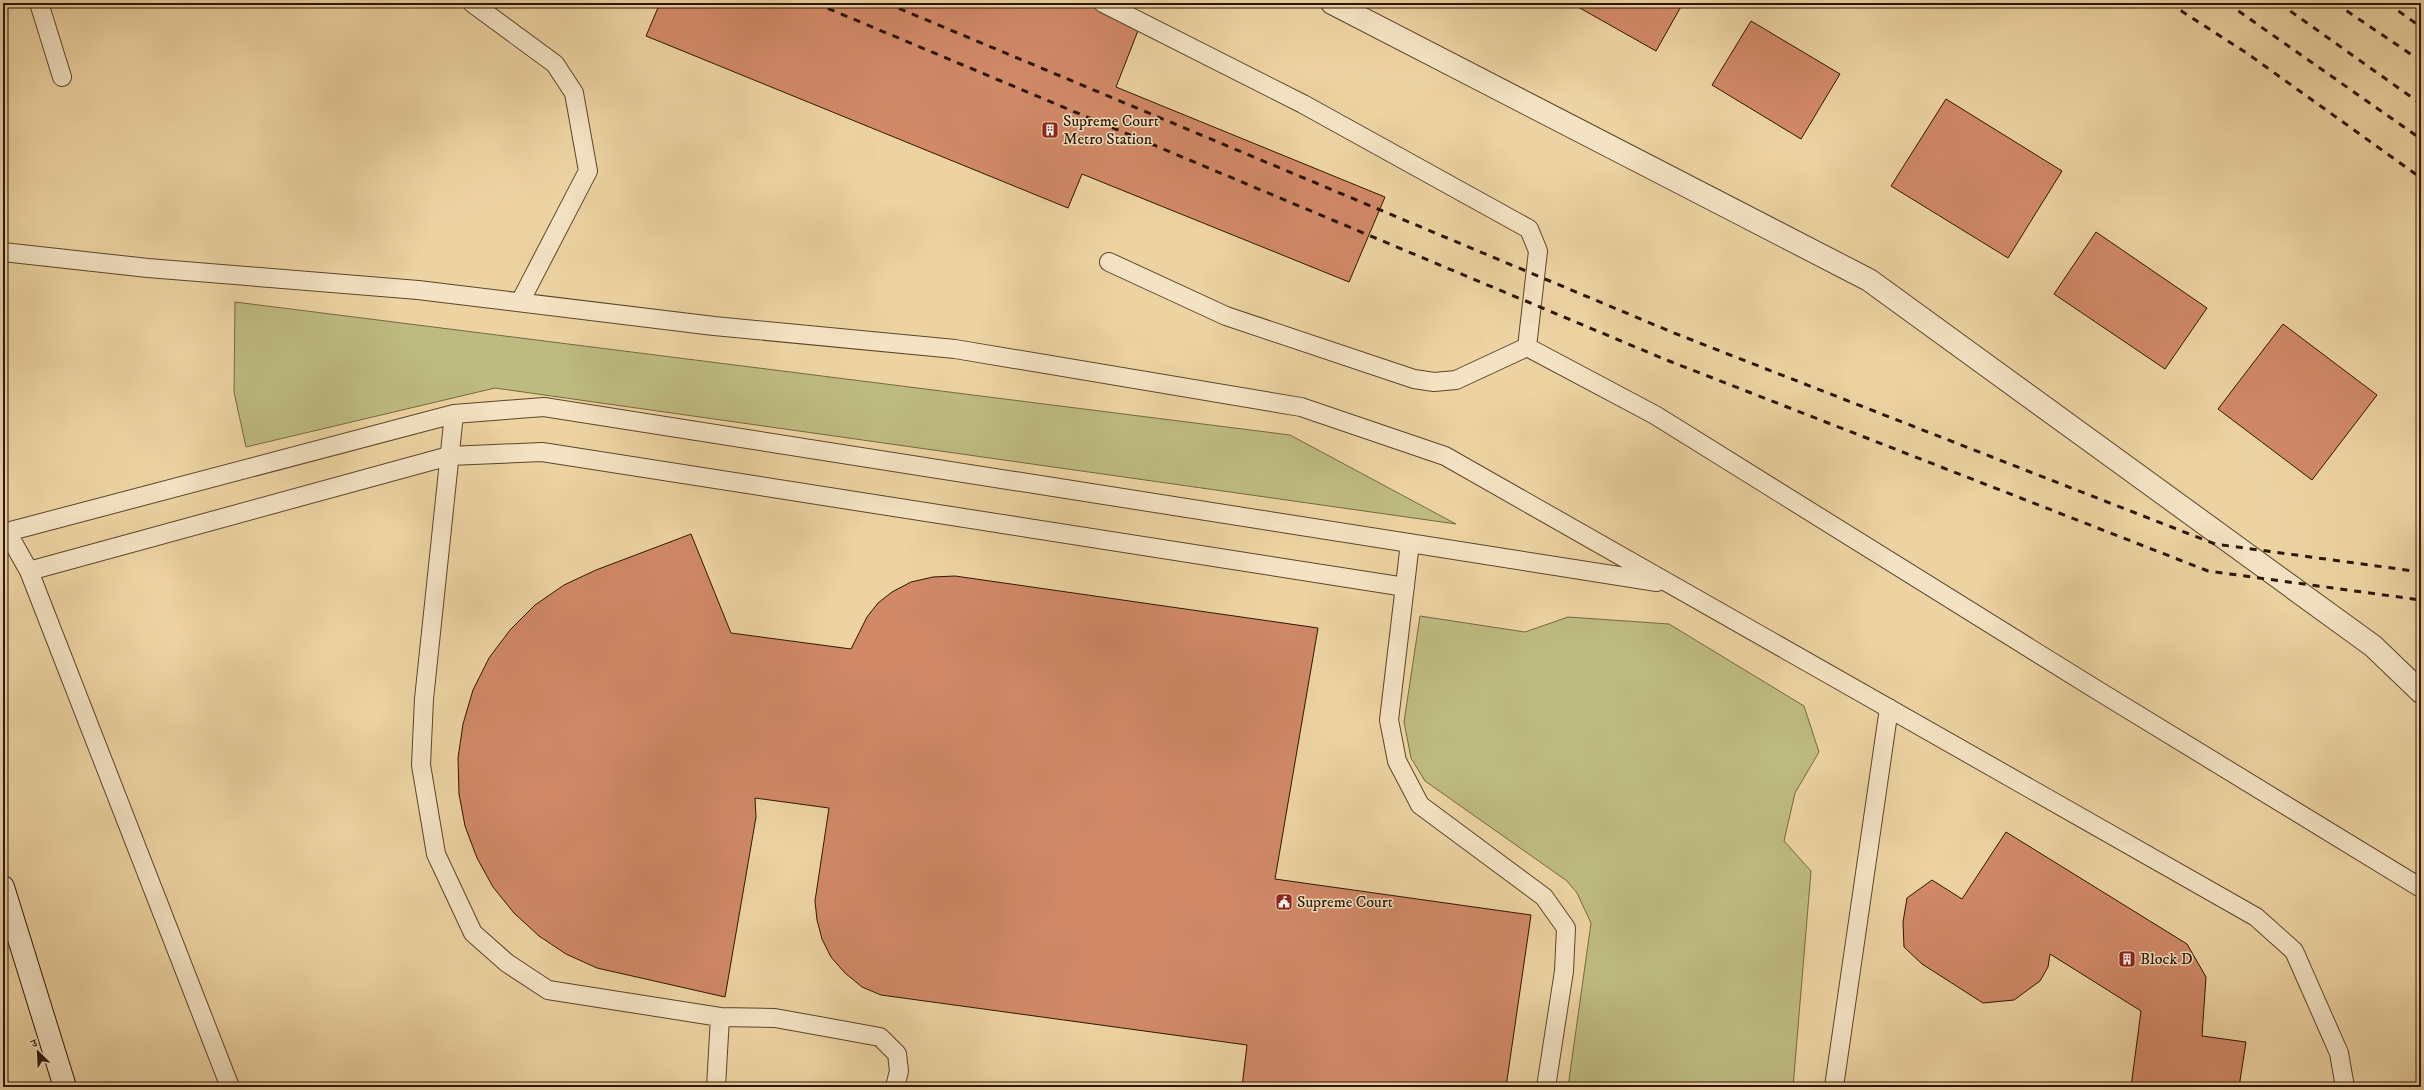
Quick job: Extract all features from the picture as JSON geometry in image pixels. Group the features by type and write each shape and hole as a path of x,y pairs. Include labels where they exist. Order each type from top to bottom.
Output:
{"street":[{"path":"1332,3 1869,280 2373,646 2421,692"},
{"path":"3,886 65,1087"}],"lane":[{"path":"39,3 62,77"},
{"path":"472,3 555,64 574,93 588,171 520,302"},
{"path":"1103,3 1303,104 1529,229 1538,251 1527,347"},
{"path":"3,252 148,268 418,290 714,326 955,349 1301,406 1445,456 2256,917 2294,951 2339,1053 2345,1087"},
{"path":"1109,262 1226,316 1414,379 1434,382 1456,380 1527,347"},
{"path":"1527,347 1655,415 2085,682 2421,888"},
{"path":"230,1087 29,571 5,531 454,414 544,407 1669,584"},
{"path":"454,414 424,699 420,765 436,854 473,934 507,963 548,990 720,1017 775,1018 880,1037 897,1054 899,1071 895,1087"},
{"path":"29,571 449,456 542,452 1405,587"},
{"path":"1410,543 1389,720 1397,761 1420,805 1544,897 1566,928 1564,971 1546,1087"},
{"path":"1834,1087 1889,708"},
{"path":"716,1087 720,1017"}],"shaded area":[{"path":"235,302 1290,435 1456,524 495,388 246,447 234,392"},
{"path":"1420,616 1525,632 1568,617 1669,624 1804,706 1819,752 1795,793 1784,841 1811,871 1793,1087 1568,1087 1591,923 1577,893 1567,881 1425,781 1411,758 1404,722"}],"building":[{"name":"Supreme Court Metro Station","path":"660,3 1091,3 1141,23 1116,87 1385,197 1349,282 1082,174 1068,208 646,36"},
{"path":"1571,3 1683,3 1656,51"},
{"path":"1751,21 1840,74 1801,139 1712,85"},
{"path":"1946,99 2062,171 2008,258 1891,186"},
{"path":"2096,232 2207,308 2165,369 2054,294"},
{"path":"2283,324 2377,395 2312,480 2218,409"},
{"path":"691,534 731,633 851,649 867,617 878,603 892,592 911,582 933,577 955,576 1318,628 1275,879 1531,915 1506,1087 1242,1087 1247,1045 881,995 862,987 845,973 831,957 822,939 817,920 815,901 829,808 755,798 756,817 725,997 597,968 566,954 539,936 514,913 493,887 477,858 465,826 459,794 458,758 463,724 473,690 489,658 510,630 535,605 564,585 596,570"},
{"name":"Block D","path":"2006,832 2187,944 2206,977 2202,1036 2246,1042 2239,1087 2131,1087 2141,1011 2050,954 2048,967 2040,981 2014,1000 1983,1003 1922,964 1904,947 1903,922 1907,898 1932,880 1962,899"}],"railway":[{"path":"815,3 1664,359 2208,571 2421,600"},
{"path":"886,3 1674,333 2215,544 2421,572"},
{"path":"2169,3 2248,54 2421,178"},
{"path":"2227,3 2421,139"},
{"path":"2279,3 2421,104"},
{"path":"2335,3 2421,61"},
{"path":"2387,3 2421,27"}],"place":[{"name":"Supreme Court Metro Station","path":"1050,130"},
{"name":"Supreme Court","path":"1284,902"},
{"name":"Block D","path":"2127,959"}]}
